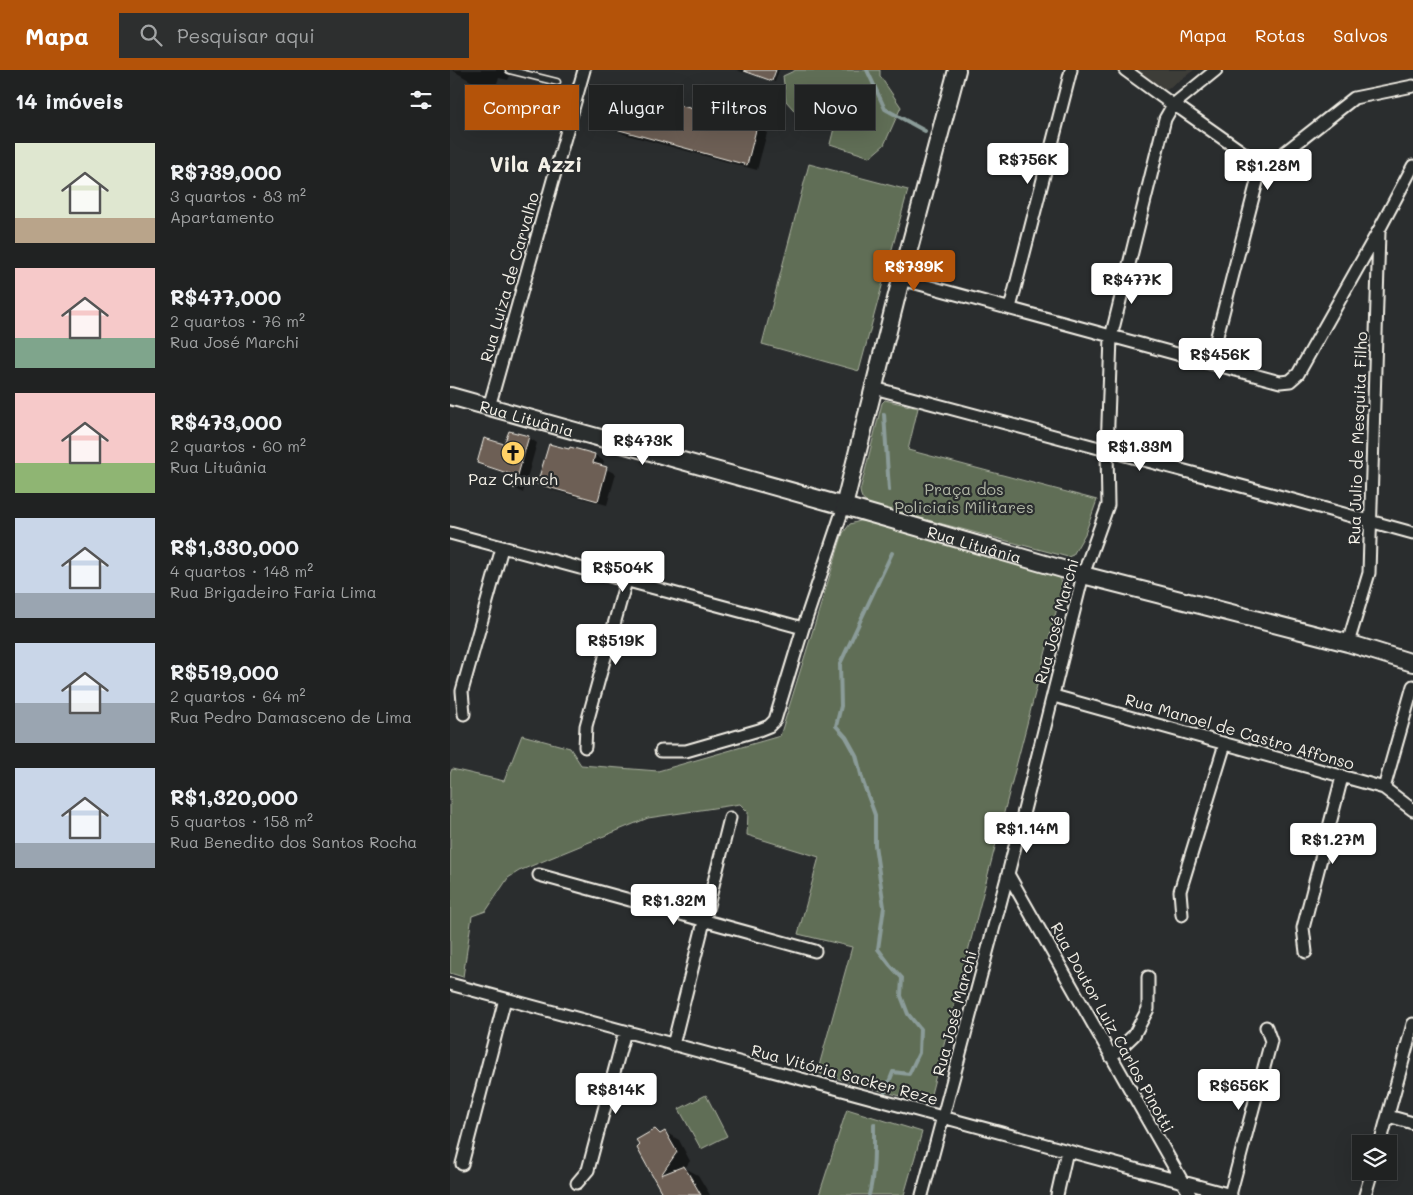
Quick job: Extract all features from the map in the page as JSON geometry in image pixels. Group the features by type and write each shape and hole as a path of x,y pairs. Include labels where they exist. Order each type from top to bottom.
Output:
{"street":[{"name":"Rua Luiza de Carvalho","path":"489,407 584,70"},
{"path":"661,751 686,751 759,730 769,726 775,720 802,628 844,506 901,279 957,70"},
{"path":"1010,308 1071,70"},
{"path":"1125,70 1173,106 1181,109 1265,168"},
{"name":"Rua José Marchi","path":"922,1195 1008,874 1083,574 1108,505 1107,450 1111,337 1166,119 1173,106 1216,70"},
{"path":"1210,363 1259,174 1354,98 1413,86"},
{"path":"901,279 1280,382 1290,381 1298,374 1413,166"},
{"name":"Rua Julio de Mesquita Filho","path":"1348,642 1369,573 1379,230"},
{"path":"1354,274 1360,270 1366,270 1374,272 1378,278"},
{"path":"874,388 1413,533"},
{"name":"Rua Lituânia","path":"450,396 1083,574 1348,642 1413,663"},
{"path":"450,533 802,628"},
{"path":"464,714 462,691 502,548"},
{"path":"585,747 586,726 626,581"},
{"path":"1384,788 1413,686"},
{"name":"Rua Manoel de Castro Affonso","path":"1054,696 1384,788 1413,810"},
{"path":"1182,915 1180,891 1225,744"},
{"path":"1306,952 1303,928 1342,777"},
{"path":"673,1045 730,818"},
{"name":"Rua Doutor Luiz Carlos Pinotti","path":"1008,874 1190,1195"},
{"path":"539,876 815,951"},
{"path":"1111,1057 1134,1035 1148,1009 1148,977"},
{"name":"Rua Vitória Sacker Reze","path":"450,984 1230,1195"},
{"path":"462,1164 505,999"},
{"path":"1383,1135 1413,1024"},
{"path":"1230,1195 1271,1041 1266,1026"},
{"path":"577,1183 588,1170 625,1031"},
{"path":"1388,1116 1413,1123"},
{"path":"1057,1195 1067,1151"},
{"path":"1365,1195 1369,1180"}],"lane":[{"path":"510,70 558,82"}],"shaded area":[{"path":"1138,70 1194,70 1165,91"}],"green space":[{"path":"796,70 880,70 880,76 901,107 884,145 870,157 830,144 834,130 875,130 875,85 795,85 795,111 786,101 783,76"},
{"path":"809,164 908,190 859,371 762,344"},
{"name":"Praça dos Policiais Militares","path":"885,400 918,408 908,450 1097,500 1085,534 1073,555 1068,557 878,507 866,502 862,498 860,491 882,403"},
{"path":"860,521 875,523 1060,577 1062,583 931,1094 927,1100 922,1102 817,1073 852,947 798,934 819,857 747,835 748,812 740,804 648,818 519,871 508,878 486,911 472,916 463,977 450,973 450,774 452,769 504,781 522,735 570,748 581,765 658,771 780,736 843,533 850,524"},
{"path":"706,1095 727,1136 701,1149 679,1109"},
{"path":"847,1109 922,1132 904,1195 819,1195"}],"building":[{"path":"744,70 776,70 772,81"},
{"path":"683,106 693,109 693,130 756,130 747,165 619,130 683,130"},
{"name":"Paz Church","path":"509,431 529,436 514,489 510,474 477,463 484,438 504,444"},
{"path":"549,444 569,449 570,447 595,454 593,463 607,467 598,501 537,484"},
{"path":"655,1129 660,1134 665,1131 677,1152 661,1175 684,1166 701,1195 663,1195 637,1148 640,1145 636,1140"}],"waterway":[{"path":"867,70 885,109 925,131"},
{"path":"884,414 889,490"},
{"path":"885,1092 893,1072 909,1074 919,1053 920,1029 908,1014 901,996 902,978 878,949 884,907 875,845 875,815 856,755 846,737 836,726 841,706 840,664 892,553"},
{"path":"869,1195 873,1168 874,1124"}],"place":[{"name":"Paz Church","path":"513,453"}],"district":[{"name":"Vila Azzi","path":"536,163"}]}
